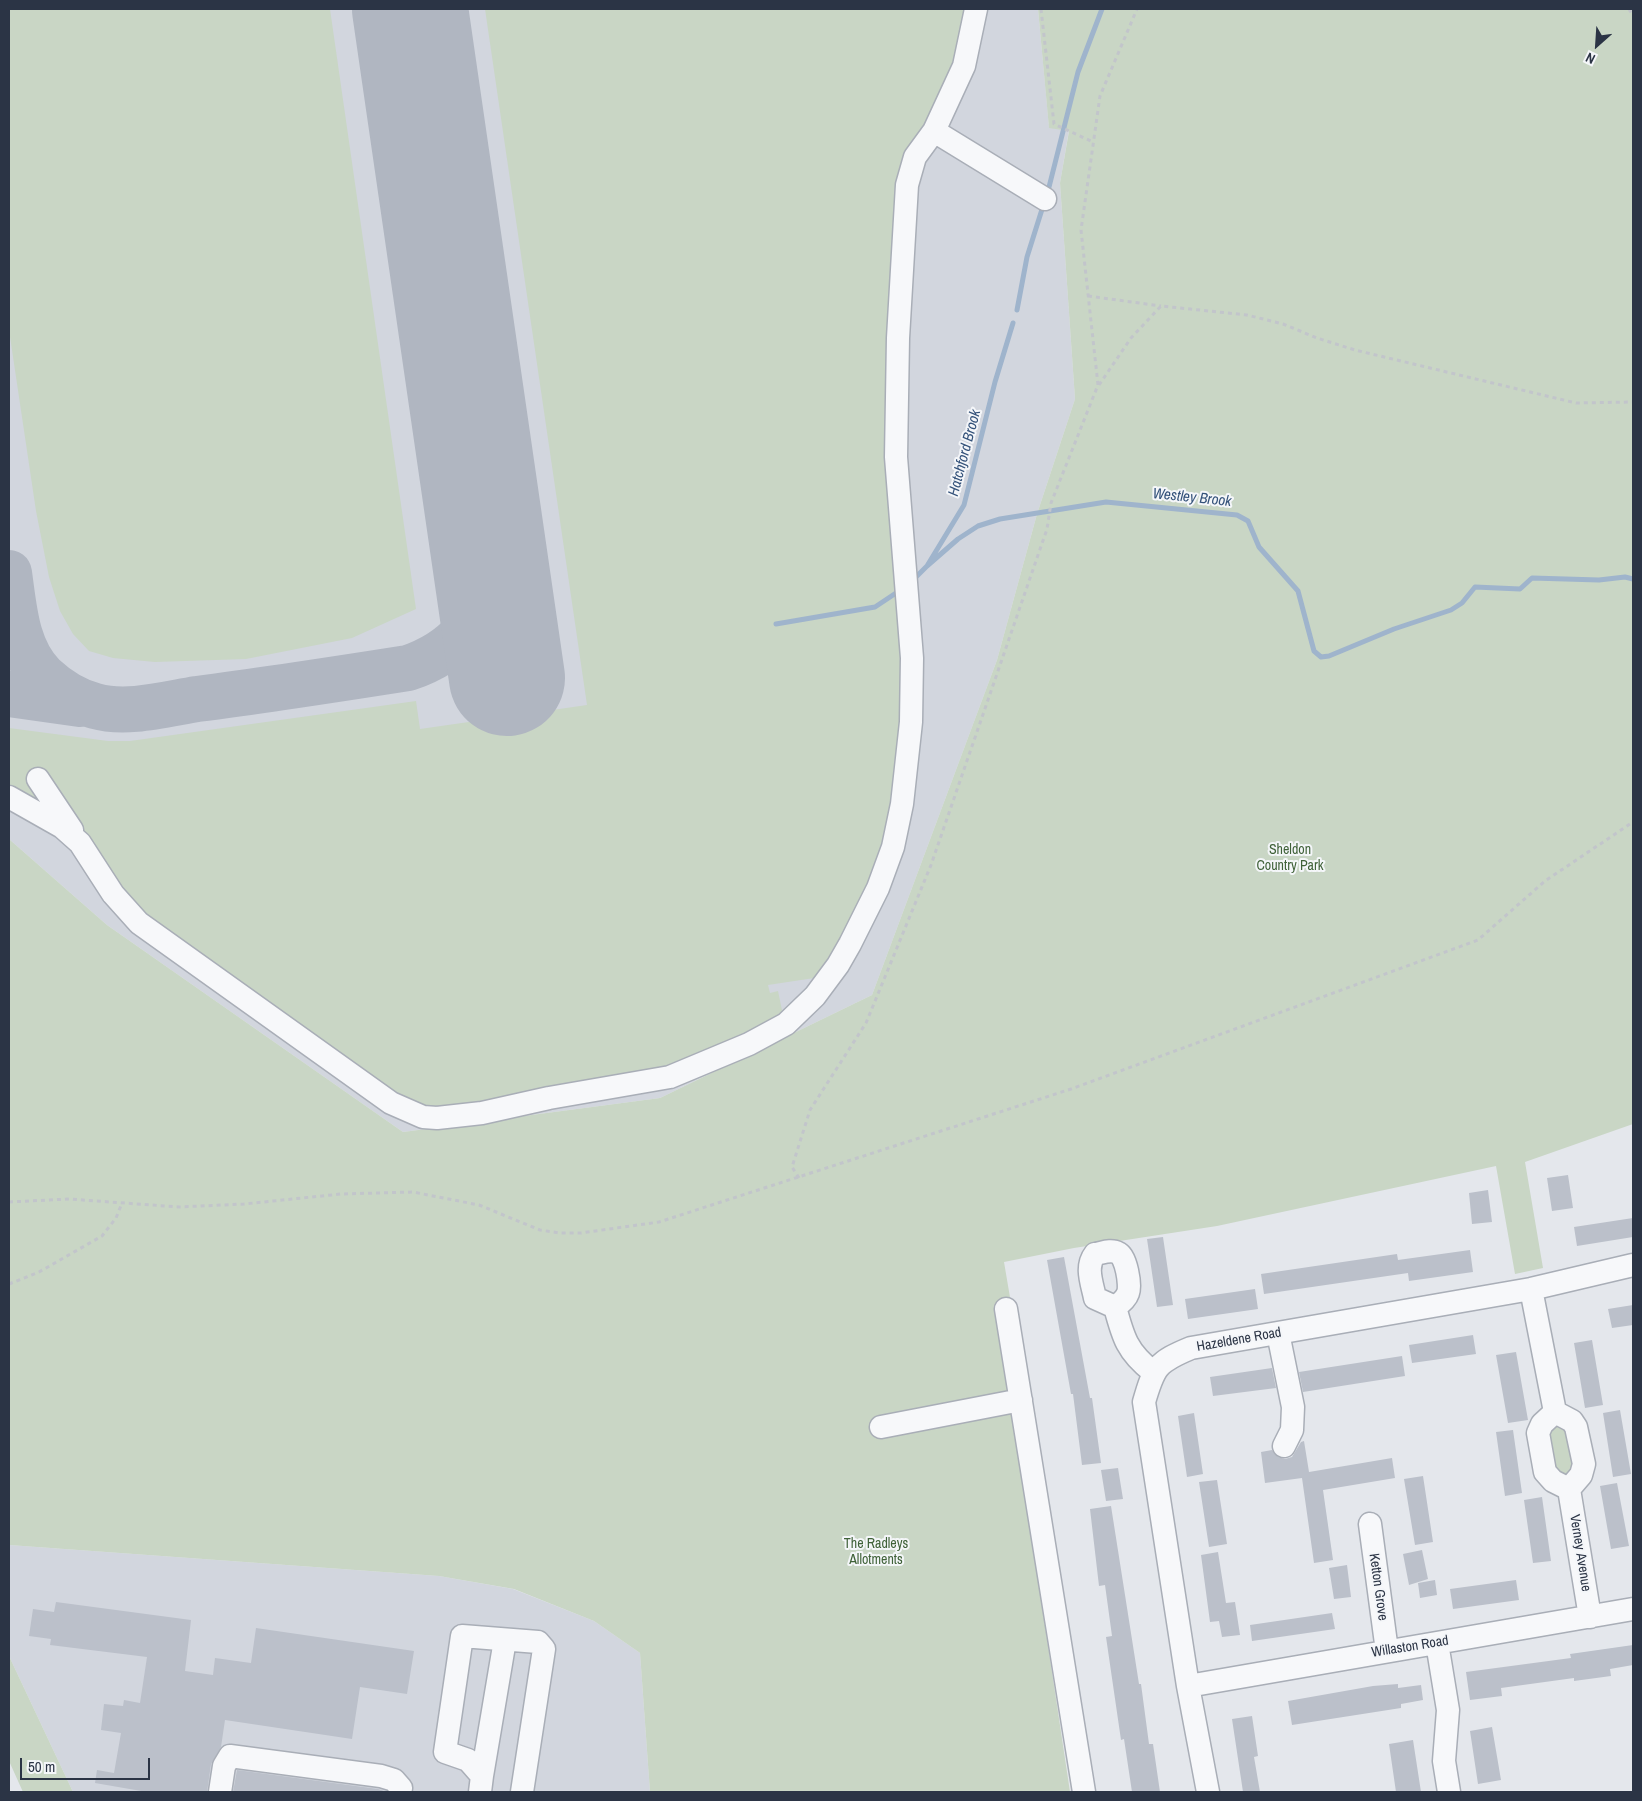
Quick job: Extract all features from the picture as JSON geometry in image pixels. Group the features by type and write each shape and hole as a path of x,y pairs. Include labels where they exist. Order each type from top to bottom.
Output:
{"street":[{"path":"38,779 113,894 139,923 391,1104 407,1111 437,1118 461,1116 549,1098 670,1077 749,1044 786,1024 815,996 838,965 888,864 897,832 902,804 911,713 912,658 896,457 898,338 904,210 909,175 915,157 934,131 964,66 976,9"},
{"path":"934,131 1045,199"},
{"path":"9,796 62,827 80,843"},
{"name":"Hazeldene Road","path":"1153,1372 1170,1357 1191,1348 1532,1289 1633,1264"},
{"path":"1532,1289 1555,1412"},
{"path":"1115,1307 1124,1341 1138,1360 1153,1372 1144,1402 1188,1686 1208,1792"},
{"path":"1006,1309 1084,1792"},
{"path":"1278,1333 1293,1407 1292,1430 1284,1446"},
{"path":"881,1427 1020,1400"},
{"path":"1555,1412 1572,1421 1576,1427 1584,1464 1582,1475 1569,1490 1553,1481 1545,1472 1538,1433 1542,1424 1555,1412"},
{"name":"Verney Avenue","path":"1569,1490 1590,1616"},
{"name":"Ketton Grove","path":"1370,1524 1387,1651"},
{"name":"Willaston Road","path":"1188,1686 1633,1609"},
{"path":"481,1784 468,1760 445,1752 462,1636 538,1642 544,1649 522,1792"},
{"path":"481,1784 505,1640"},
{"path":"1437,1643 1448,1710 1444,1761 1449,1792"},
{"path":"220,1792 224,1766 230,1756 381,1776 394,1780 401,1788 400,1792"}],"path":[{"path":"1041,9 1054,124 1093,142"},
{"path":"1098,385 1081,230 1100,96 1137,9"},
{"path":"1629,9 1633,16"},
{"path":"1088,296 1247,315 1283,324 1317,338 1355,350 1576,402 1633,402"},
{"path":"799,1178 792,1167 810,1110 866,1023 931,865 1047,529 1051,504 1098,385 1131,338 1161,306"},
{"path":"9,1202 69,1198 179,1207 244,1204 342,1194 413,1192 479,1205 540,1230 581,1233 660,1222 1080,1086 1478,940 1545,881 1633,822"},
{"path":"9,1284 39,1272 102,1236 116,1218 122,1203"}],"shaded area":[{"path":"9,9 1038,9 1049,127 1069,130 1060,183 1075,399 1037,514 997,660 872,995 660,1098 403,1132 107,925 9,839"},
{"path":"9,1545 439,1576 513,1589 594,1621 640,1653 650,1792 73,1792 9,1656"}],"green space":[{"path":"9,9 330,9 416,609 352,638 246,659 155,662 113,658 89,651 73,634 60,611 49,577 36,511 9,330"},
{"path":"485,9 969,9 950,70 906,166 906,669 888,844 821,977 768,985 770,993 778,991 783,1015 762,1024 683,1067 464,1110 414,1108 122,898 9,789 9,728 108,741 130,741 416,701 420,729 587,705"},
{"name":"Sheldon Country Park","path":"1038,9 1633,9 1633,1124 1525,1162 1543,1268 1515,1274 1496,1166 1217,1226 1074,1248 1004,1262 1023,1374 1010,1392 1070,1792 650,1792 640,1653 594,1621 514,1589 439,1576 9,1545 9,839 107,925 403,1132 660,1098 872,995 997,660 1037,514 1075,399 1060,183 1069,131 1049,128"},
{"path":"1558,1424 1569,1428 1577,1471 1570,1478 1554,1475 1547,1428"},
{"path":"9,1656 73,1792 23,1792 9,1761"}],"building":[{"path":"1568,1175 1573,1208 1552,1211 1547,1178"},
{"path":"1488,1190 1492,1222 1472,1224 1469,1193"},
{"path":"1633,1218 1633,1237 1577,1246 1574,1227"},
{"path":"1163,1237 1173,1305 1157,1307 1147,1239"},
{"path":"1470,1250 1473,1272 1409,1281 1408,1273 1264,1294 1261,1274 1397,1254 1398,1260"},
{"path":"1064,1257 1090,1398 1092,1398 1101,1463 1082,1465 1073,1394 1071,1394 1047,1260"},
{"path":"1255,1289 1258,1309 1188,1319 1185,1299"},
{"path":"1633,1305 1633,1325 1612,1328 1608,1309"},
{"path":"1473,1335 1476,1354 1412,1363 1409,1345"},
{"path":"1592,1340 1603,1405 1585,1408 1574,1343"},
{"path":"1516,1352 1528,1420 1508,1423 1496,1355"},
{"path":"1402,1356 1405,1376 1303,1392 1299,1372"},
{"path":"1272,1368 1276,1388 1213,1396 1210,1377"},
{"path":"1620,1410 1631,1474 1613,1477 1603,1413"},
{"path":"1194,1413 1203,1474 1187,1477 1178,1416"},
{"path":"1513,1430 1522,1493 1505,1496 1496,1432"},
{"path":"1304,1441 1309,1472 1392,1458 1395,1478 1323,1490 1333,1560 1314,1563 1302,1478 1265,1483 1261,1452 1272,1450 1278,1457 1285,1459 1292,1457 1301,1442"},
{"path":"1118,1468 1123,1499 1106,1501 1101,1470"},
{"path":"1423,1476 1433,1542 1415,1545 1404,1479"},
{"path":"1217,1480 1227,1544 1209,1547 1199,1482"},
{"path":"1617,1483 1629,1546 1611,1549 1600,1486"},
{"path":"1542,1497 1551,1561 1533,1563 1524,1500"},
{"path":"1111,1506 1139,1684 1141,1684 1149,1744 1153,1744 1160,1792 1132,1792 1124,1739 1121,1740 1106,1637 1112,1636 1105,1585 1099,1586 1090,1509"},
{"path":"1422,1550 1428,1579 1409,1585 1403,1554"},
{"path":"1218,1552 1226,1603 1235,1602 1240,1635 1222,1637 1219,1621 1210,1622 1201,1555"},
{"path":"1347,1565 1351,1597 1334,1599 1329,1568"},
{"path":"1435,1580 1437,1595 1420,1598 1418,1583"},
{"path":"1516,1580 1519,1600 1453,1609 1450,1589"},
{"path":"56,1602 191,1620 185,1671 213,1675 215,1658 251,1663 256,1628 414,1651 407,1694 360,1687 352,1739 225,1720 221,1747 211,1764 207,1792 147,1792 95,1783 97,1770 114,1773 121,1733 101,1730 104,1704 123,1706 124,1700 140,1703 147,1657 50,1645 51,1639 29,1636 33,1609 54,1612"},
{"path":"1332,1613 1335,1629 1252,1641 1250,1625"},
{"path":"1633,1645 1633,1665 1610,1669 1611,1676 1574,1681 1574,1678 1501,1688 1502,1696 1470,1700 1466,1672 1571,1658 1570,1654"},
{"path":"1398,1684 1398,1688 1421,1685 1423,1700 1401,1704 1401,1708 1292,1725 1288,1701 1373,1686"},
{"path":"1252,1716 1258,1756 1254,1757 1260,1792 1243,1792 1232,1719"},
{"path":"1492,1727 1501,1780 1478,1784 1470,1731"},
{"path":"1413,1740 1421,1792 1396,1792 1389,1744"},
{"path":"237,1770 378,1789 387,1792 233,1792"}],"waterway":[{"name":"Hatchford Brook","path":"1047,195 1078,72 1102,9"},
{"name":"Hatchford Brook","path":"1017,310 1027,257 1044,203"},
{"name":"Hatchford Brook","path":"912,581 927,566 964,505 995,382 1013,323"},
{"name":"Westley Brook","path":"927,566 958,539 978,526 1000,519 1106,502 1237,515 1248,521 1259,547 1298,591 1314,651 1321,657 1329,656 1394,629 1451,610 1462,603 1475,587 1520,589 1532,578 1599,580 1625,577 1633,579"},
{"name":"Hatchford Brook","path":"776,624 875,607 899,591"}],"taxiway":[{"path":"9,573 15,614 22,641 34,665 43,676 61,690 88,704 107,708 133,709 408,668 440,653 464,632 474,619 481,605 491,571"},
{"path":"9,694 80,704"}],"runway":[{"path":"410,9 507,678"}],"park label":[{"name":"The Radleys Allotments","path":"876,1552"}]}
